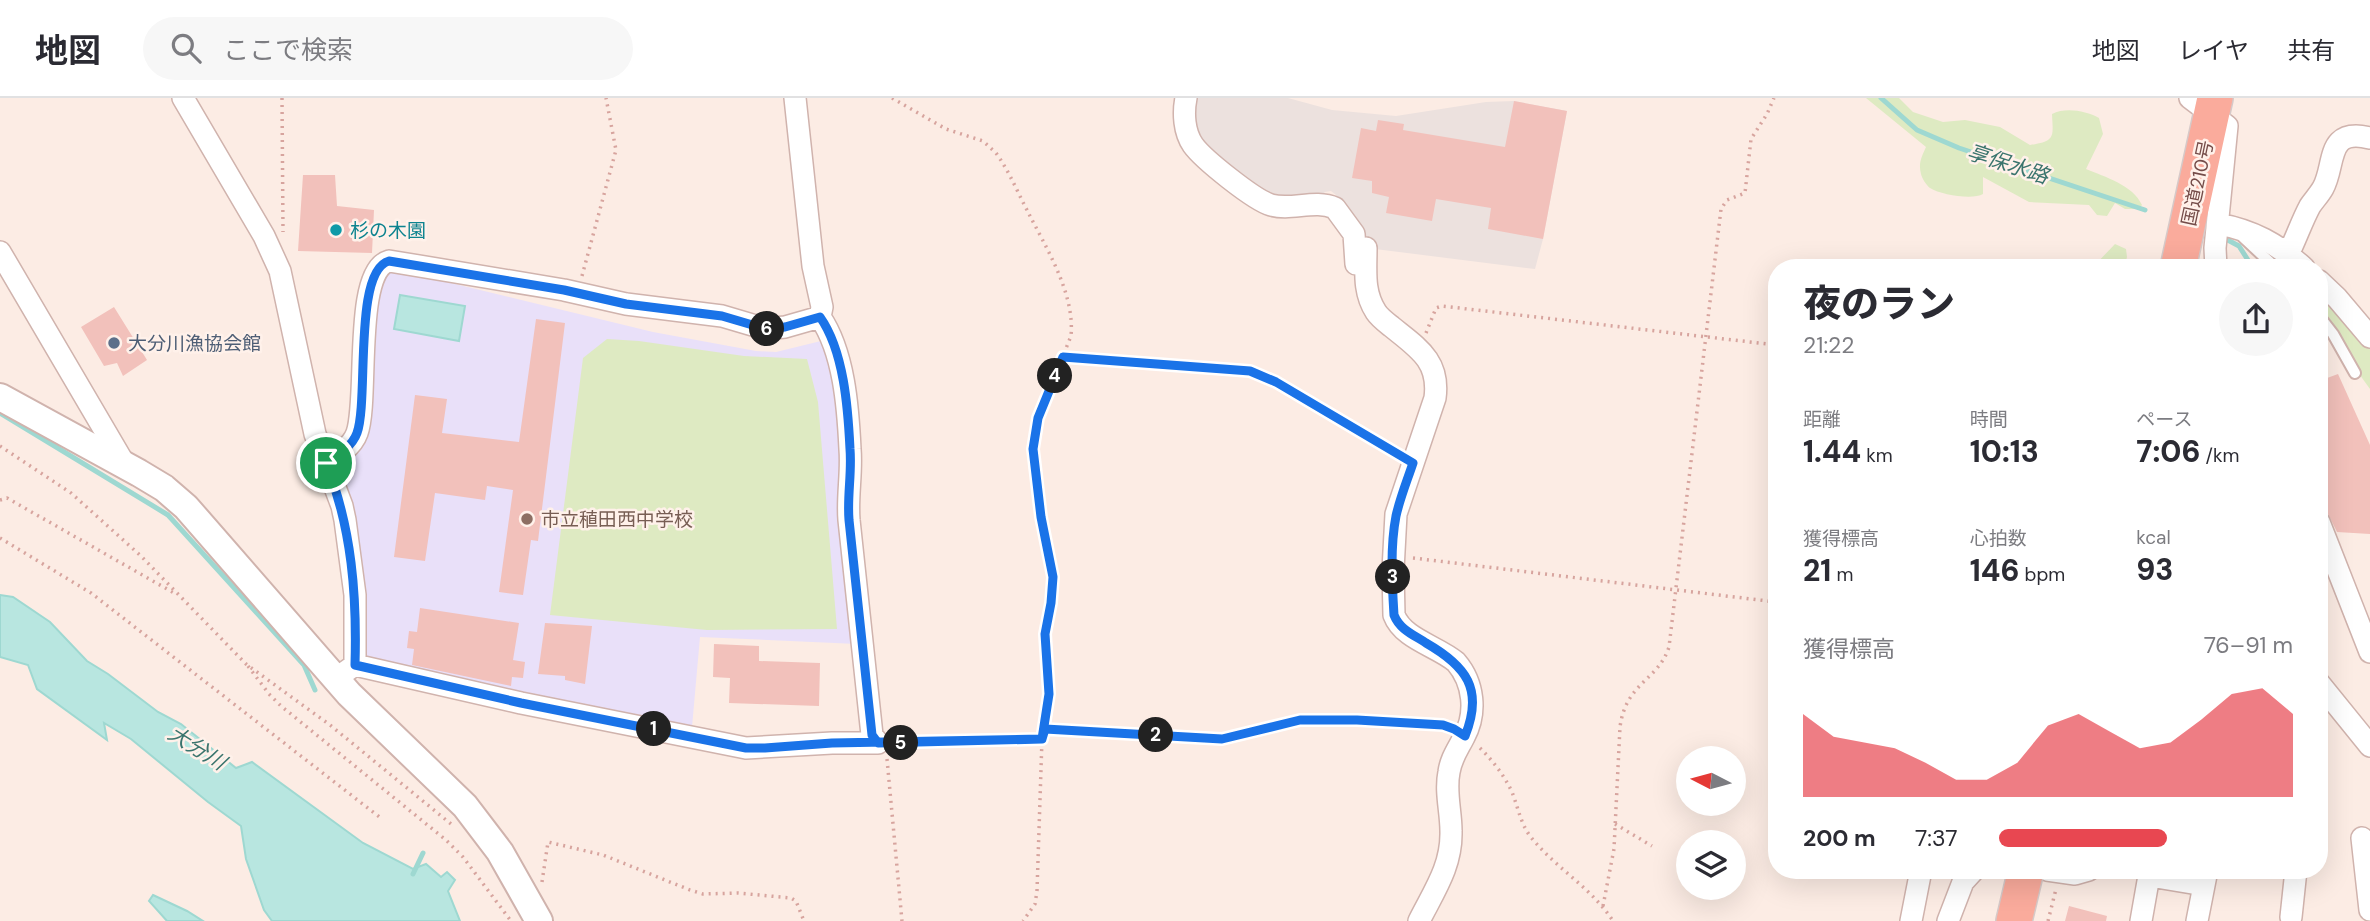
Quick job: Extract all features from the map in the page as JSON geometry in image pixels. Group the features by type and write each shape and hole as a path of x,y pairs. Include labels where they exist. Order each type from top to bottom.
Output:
{"highway":[{"name":"国道210号","path":"2160,259 2201,102"},
{"name":"国道210号","path":"2179,259 2201,102"},
{"path":"2014,921 2023,879"},
{"path":"2034,921 2049,879"}],"street":[{"path":"183,98 264,236 280,271 312,424 342,506 354,584 345,672"},
{"path":"796,98 813,266 822,307 820,317 842,369 850,450 849,520 872,735 878,743"},
{"path":"1186,98 1186,129 1194,146 1238,184 1271,205 1329,205 1340,212 1354,234 1358,298 1371,313 1419,349 1430,363 1437,382 1435,398 1396,514 1394,609 1397,621 1406,631 1456,662 1471,688 1471,708 1465,736 1453,757 1448,777 1450,855 1444,873 1419,921"},
{"path":"2201,102 2227,126 2224,225 2218,259"},
{"path":"2224,225 2256,234 2279,259 2292,246 2304,217 2322,189 2334,148 2349,138 2370,138"},
{"path":"1366,248 1367,290 1383,320"},
{"path":"0,252 6,270 125,465"},
{"path":"326,463 343,451 357,433 363,388 365,317 373,281 383,262 577,293 626,304 732,318 766,329 785,327 820,317"},
{"path":"2328,290 2370,337"},
{"path":"0,397 164,488 186,507 345,672 358,703 451,791 479,822 500,852 540,921"},
{"path":"2328,545 2370,652"},
{"path":"345,672 521,703 746,748 822,743 878,743"},
{"path":"2328,694 2370,746"},
{"path":"2356,921 2370,913 2362,838"},
{"path":"1911,921 1919,879"},
{"path":"1948,921 1966,879"},
{"path":"2141,921 2149,879"},
{"path":"2197,921 2206,879"},
{"path":"2289,917 2295,879"}],"lane":[{"path":"2328,328 2355,373"}],"path":[{"path":"280,271 284,217 282,98"},
{"path":"577,293 616,150 606,98"},
{"path":"892,98 946,129 983,141 990,146 1002,162 1055,266 1072,325 1071,336 1038,418 1033,449 1041,517 1053,577 1045,634 1049,687 1042,739 1037,891 1035,904 1023,921"},
{"path":"1603,906 1611,872 1623,709 1635,689 1665,659 1669,647 1721,209 1727,200 1745,193 1751,139 1768,114 1774,98"},
{"path":"1419,349 1436,308 1442,306 1768,344"},
{"path":"1063,357 1250,371 1276,382 1413,463"},
{"path":"0,446 71,493 141,556 246,664 281,706 446,840 463,857 511,921"},
{"path":"0,500 7,498 179,595"},
{"path":"0,538 91,593 382,819"},
{"path":"1394,556 1768,601"},
{"path":"246,664 330,725 452,825"},
{"path":"1045,729 1222,739 1290,721 1343,719 1443,725 1465,736 1483,751 1501,772 1512,792 1521,822 1532,839 1603,906 1613,921"},
{"path":"878,743 1042,739"},
{"path":"878,743 887,755 902,921"},
{"path":"1615,824 1652,846"},
{"path":"541,887 548,842 603,855 703,894 738,893 791,898 796,901 804,921"},
{"path":"2048,921 2051,879"}],"shaded area":[{"path":"1196,98 1288,98 1332,110 1396,116 1486,102 1514,101 1567,111 1535,269 1359,247 1336,195 1331,191 1325,192 1317,199 1268,197 1205,147 1194,126"},
{"path":"389,268 653,332 756,351 776,352 821,341 834,366 857,644 700,637 692,727 538,698 366,658 367,612 364,587 335,465 364,442 375,307"}],"green space":[{"path":"1866,98 1899,98 1913,112 1943,122 1965,120 2000,127 2030,145 2045,142 2051,137 2052,114 2070,110 2094,116 2099,118 2103,134 2086,169 2125,187 2142,205 2139,209 2125,209 2115,203 2107,216 2097,215 2089,205 2029,202 1983,177 1983,194 1978,196 1957,196 1935,191 1927,185 1920,170 1926,147"},
{"path":"2115,244 2126,249 2126,259 2101,259"},
{"path":"2328,299 2370,349 2370,389 2357,371 2330,319"},
{"path":"607,339 744,356 807,359 818,402 837,629 707,630 550,615 583,358"}],"water":[{"path":"400,295 465,306 459,341 394,329"},
{"name":"大分川","path":"0,595 13,597 50,622 87,661 158,712 181,724 236,768 252,762 363,843 413,869 426,864 441,877 447,872 455,880 448,891 460,921 272,921 264,910 246,859 241,826 131,739 104,723 107,740 37,689 28,665 0,657"},
{"path":"153,895 203,921 167,921 149,901"}],"building":[{"path":"1514,101 1567,111 1543,239 1488,229 1491,208 1436,199 1432,221 1386,213 1389,197 1372,193 1372,181 1352,178 1361,128 1376,131 1378,120 1404,124 1403,130 1505,147"},
{"name":"杉の木園","path":"303,175 335,175 337,206 374,210 372,253 298,251"},
{"name":"大分川漁協会館","path":"114,307 147,360 123,376 117,363 104,366 81,327"},
{"path":"536,319 565,323 538,541 531,540 523,595 499,592 513,490 487,486 485,500 435,493 425,561 394,557 415,395 447,399 442,433 519,442"},
{"path":"2338,374 2370,445 2370,534 2337,532 2328,514 2328,378"},
{"path":"420,608 519,623 513,660 525,662 523,678 512,677 511,686 412,665 414,649 407,648 409,631 417,632"},
{"path":"545,623 592,626 585,684 565,680 565,676 538,674"},
{"path":"714,644 759,646 759,661 820,663 819,706 729,703 730,678 713,677"},
{"path":"2069,906 2107,916 2106,921 2065,921"}],"waterway":[{"name":"享保水路","path":"1881,98 1917,130 1959,148 2145,210"},
{"name":"享保水路","path":"2222,237 2239,246 2247,259"},
{"path":"0,413 168,515 304,665 315,690"},
{"path":"413,874 423,853"}],"place":[{"name":"杉の木園","path":"336,230"},
{"name":"大分川漁協会館","path":"114,343"},
{"name":"市立稙田西中学校","path":"527,519"}],"route":[{"path":"326,463 343,451 357,433 363,388 367,302 373,281 383,262 497,278 626,304 722,316 766,329 785,327 820,317 842,369 850,450 849,520 874,739 878,743 1042,739 1049,694 1045,634 1053,577 1041,517 1033,449 1038,418 1063,357 1250,371 1276,382 1413,463 1399,503 1395,524 1394,615 1406,631 1451,658 1462,669 1472,693 1467,730 1465,736 1443,725 1311,719 1281,723 1222,739 1045,729 1042,739 888,743 832,743 812,743 755,748 521,703 355,665 355,594 345,520 326,463"}]}
